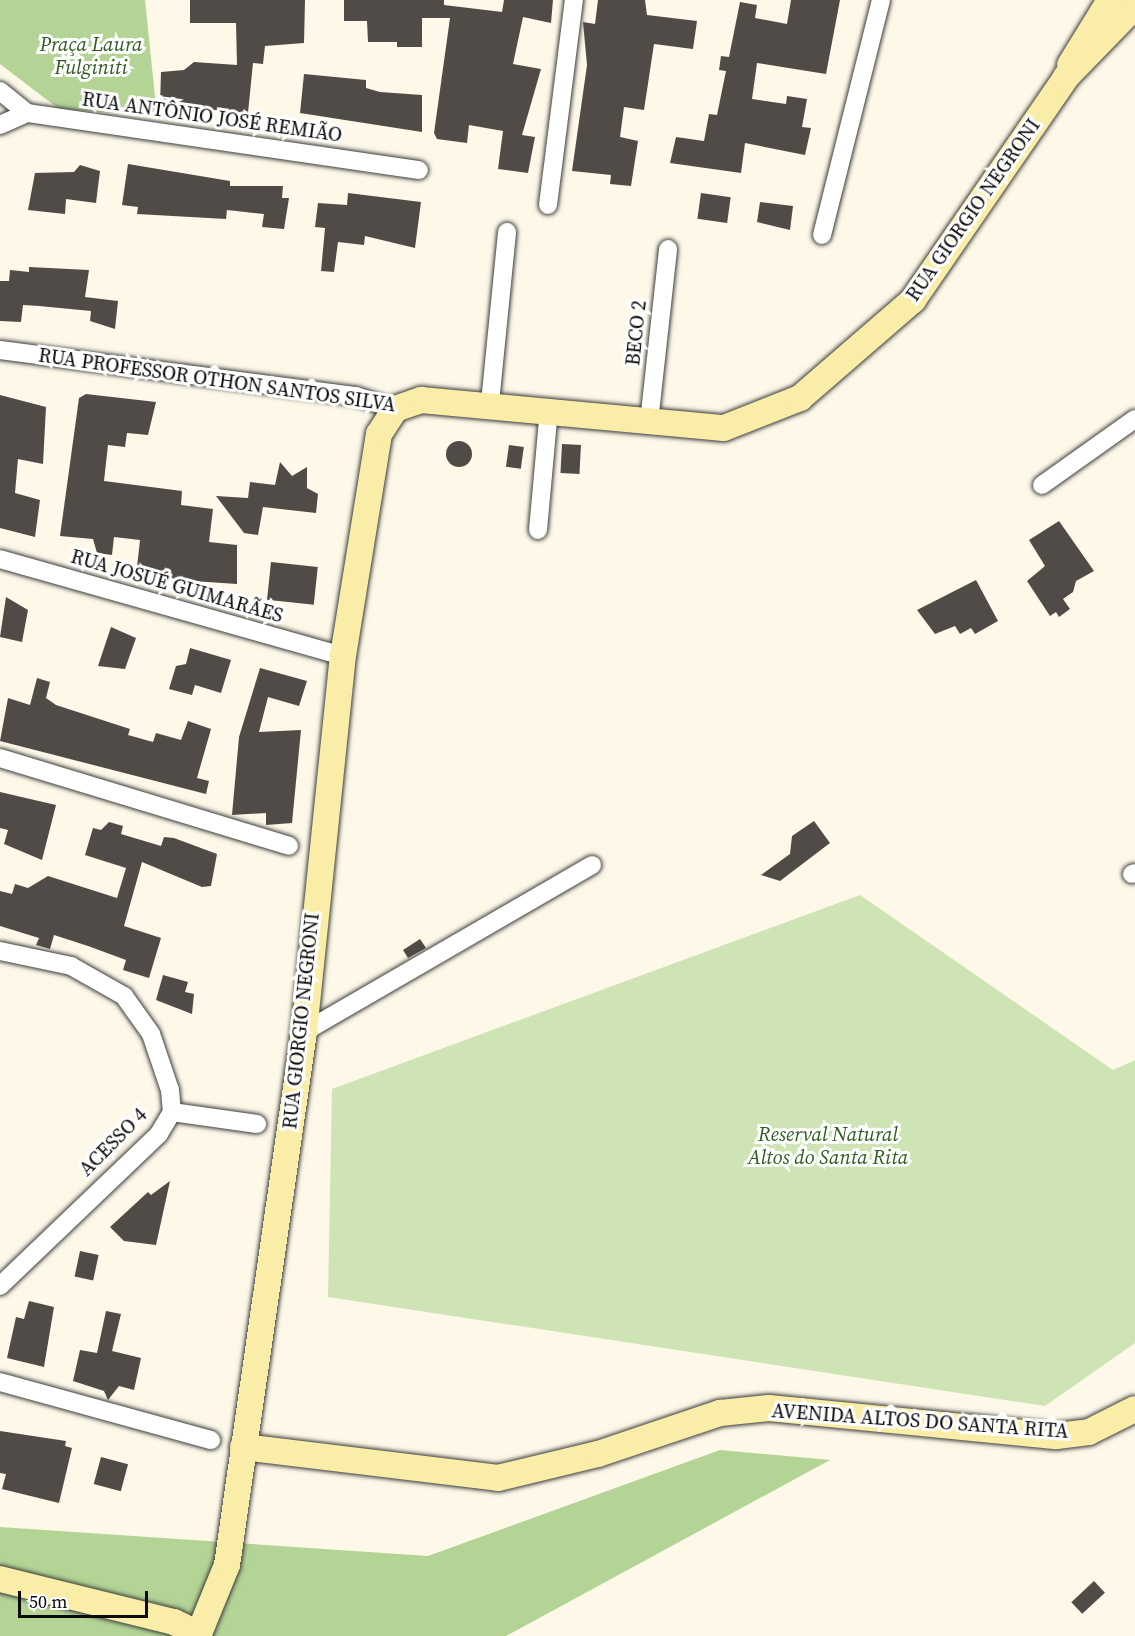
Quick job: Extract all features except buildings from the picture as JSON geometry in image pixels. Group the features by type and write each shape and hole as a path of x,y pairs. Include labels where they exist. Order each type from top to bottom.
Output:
{"street":[{"path":"548,205 574,0"},
{"path":"822,235 881,0"},
{"name":"RUA GIORGIO NEGRONI","path":"1066,76 1073,51 1110,0"},
{"name":"RUA GIORGIO NEGRONI","path":"649,422 724,428 800,398 913,300 1066,76 1135,6"},
{"path":"0,91 27,113 0,125"},
{"name":"RUA ANTÔNIO JOSÉ REMIÃO","path":"27,113 419,170"},
{"path":"490,403 507,232"},
{"name":"BECO 2","path":"649,422 669,249"},
{"name":"RUA PROFESSOR OTHON SANTOS SILVA","path":"0,350 356,396 395,409 421,400 490,403 649,422"},
{"name":"RUA GIORGIO NEGRONI","path":"198,1635 227,1564 304,1032 343,656 369,467 379,434 395,409"},
{"path":"538,530 549,410"},
{"path":"1042,485 1135,419"},
{"name":"RUA JOSUÉ GUIMARÃES","path":"0,559 343,656"},
{"path":"0,759 289,846"},
{"path":"304,1032 592,865"},
{"name":"ACESSO 4","path":"0,951 71,966 124,996 151,1034 170,1090 172,1112 159,1134 0,1286"},
{"path":"172,1112 257,1124"},
{"path":"0,1382 211,1440"},
{"name":"AVENIDA ALTOS DO SANTA RITA","path":"243,1447 498,1478 598,1454 720,1413 769,1408 1057,1436 1089,1432 1135,1409"},
{"path":"6,1589 167,1634 198,1635"}],"green space":[{"name":"Praça Laura Fulginiti","path":"0,0 145,0 157,116 59,109 0,64"},
{"name":"Reserval Natural Altos do Santa Rita","path":"860,895 1113,1070 1135,1060 1135,1343 1045,1406 328,1297 332,1089"},
{"path":"720,1450 830,1460 506,1636 0,1636 0,1527 428,1556"}]}
